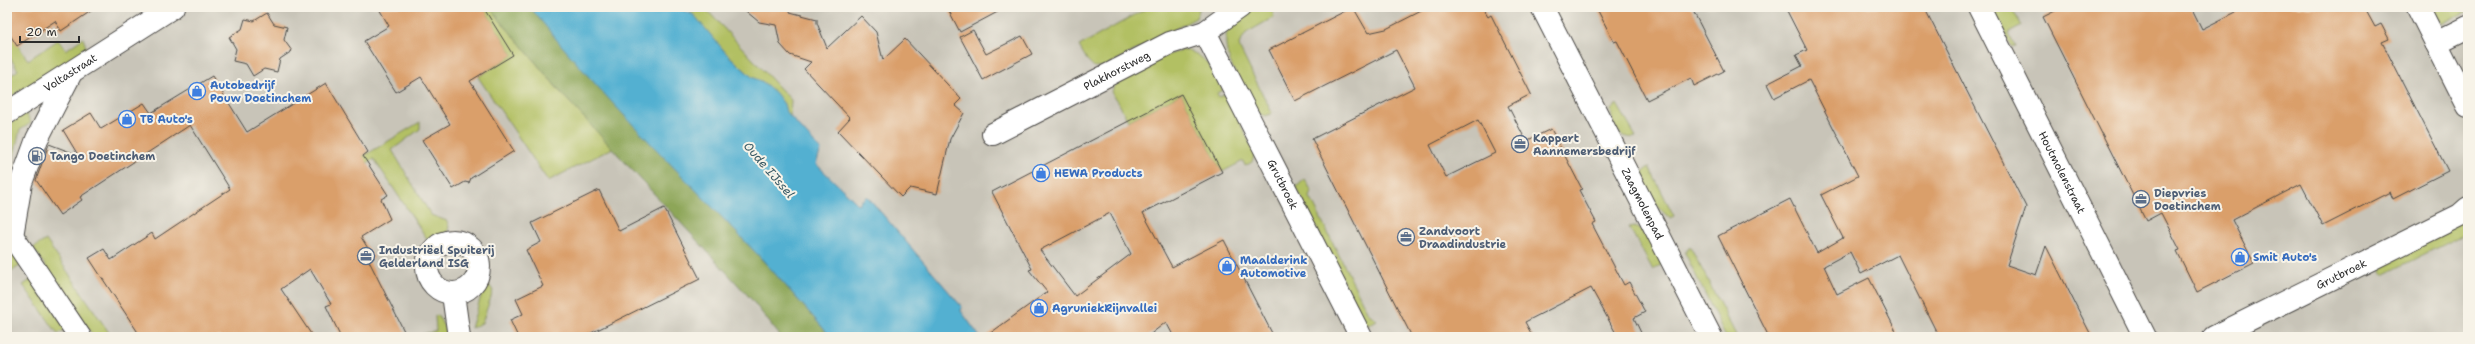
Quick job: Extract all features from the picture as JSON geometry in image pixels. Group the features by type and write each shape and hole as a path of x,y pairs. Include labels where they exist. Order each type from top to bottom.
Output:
{"street":[{"name":"Voltastraat","path":"7,113 173,7"},
{"name":"Plakhorstweg","path":"993,134 1170,43 1205,32 1240,7"},
{"name":"Zaagmolenpad","path":"1542,7 1711,337"},
{"name":"Houtmolenstraat","path":"1979,7 2146,337"},
{"path":"2418,7 2468,106"},
{"path":"2436,43 2468,27"},
{"name":"Grutbroek","path":"1205,32 1361,337"},
{"path":"70,74 36,139 21,182 10,232 80,337"},
{"name":"Grutbroek","path":"2214,337 2460,214 2468,208"},
{"path":"453,294 459,337"}],"shaded area":[{"path":"7,7 2468,7 2468,337 7,337"}],"green space":[{"path":"483,7 489,7 563,95 613,148 548,181 478,77 513,55"},
{"path":"489,7 530,7 613,103 758,255 831,337 781,337 751,299 563,95"},
{"path":"697,7 704,7 791,100 790,116 786,112 784,104 763,82 752,77 726,53 690,14"},
{"path":"1149,7 1200,7 1196,18 1104,67 1094,67 1087,60 1079,46"},
{"path":"1255,7 1267,7 1272,10 1274,17 1246,33 1239,44 1240,49 1272,113 1266,116 1259,114 1234,71 1228,56 1226,41 1228,28 1238,16"},
{"path":"1992,7 2011,7 2022,26 2009,33 2015,46 2012,47"},
{"path":"2432,7 2468,7 2468,11 2441,25"},
{"path":"7,30 28,60 58,40 66,50 83,38 87,50 7,99 7,78 18,70 7,53"},
{"path":"1183,50 1198,55 1212,70 1223,90 1217,93 1219,97 1225,94 1255,153 1252,162 1245,166 1243,161 1222,172 1181,94 1128,121 1116,98 1114,98 1112,91 1116,84 1123,77 1143,65"},
{"path":"1617,104 1636,137 1630,138 1621,134 1614,126 1611,109"},
{"path":"26,113 31,123 20,130 7,183 7,125"},
{"path":"420,122 420,129 392,150 431,215 447,221 449,227 447,233 435,237 429,242 374,159 279,217 266,215"},
{"path":"1649,167 1674,216 1671,218 1661,210 1648,190 1643,177 1643,171"},
{"path":"1305,179 1312,192 1310,197 1368,313 1377,320 1368,325 1364,323 1296,187"},
{"path":"2468,216 2468,232 2383,275 2378,263"},
{"path":"1635,226 1646,235 1662,264 1653,270 1629,227"},
{"path":"46,240 112,337 94,337 33,248"},
{"path":"7,241 23,264 12,271 7,263"},
{"path":"1690,246 1737,337 1726,337 1685,253"},
{"path":"32,279 67,328 58,334 23,285"},
{"path":"486,280 493,291 482,323 471,328"},
{"path":"438,315 449,337 411,337 436,331 435,316"}],"water":[{"name":"Oude IJssel","path":"530,7 677,7 694,15 726,53 752,77 763,82 776,93 784,104 786,112 821,150 816,164 858,204 867,196 962,307 961,311 980,337 831,337 758,255 641,134 584,72"}],"building":[{"path":"7,7 97,7 61,31 55,21 17,46 7,30"},
{"path":"378,7 483,7 513,55 470,81 514,151 471,178 469,183 465,182 453,189 422,140 450,124 421,77 396,92 364,41 389,26"},
{"path":"741,7 791,7 790,12 817,19 817,23 827,48 861,16 876,32 883,60 905,39 961,99 955,105 964,113 950,139 937,194 910,188 901,197 838,131 850,118 804,69 811,62 790,55 780,44 776,25 759,22"},
{"path":"947,7 1007,7 960,32"},
{"path":"1353,7 1368,33 1386,29 1429,7 1482,7 1488,17 1491,15 1531,94 1508,106 1526,141 1551,129 1582,189 1579,190 1596,222 1592,224 1624,285 1629,282 1645,312 1634,318 1643,337 1618,337 1591,288 1525,322 1533,337 1412,337 1312,139 1415,87 1396,50 1295,101 1269,50","holes":["1478,120 1495,153 1446,177 1430,145"]},
{"path":"1596,7 1691,7 1724,71 1694,86 1691,78 1647,100 1617,41 1614,42"},
{"path":"1785,7 1924,7 2026,207 2007,265 2036,275 2046,246 2092,337 1939,337 1898,255 1861,274 1850,252 1824,266 1837,294 1869,278 1899,337 1769,337 1718,236 1790,199 1817,253 1843,238 1821,195 1858,176 1809,80 1774,98 1767,84 1802,66 1796,55 1807,50"},
{"path":"2063,7 2191,7 2202,29 2246,7 2364,7 2375,27 2381,24 2389,39 2382,42 2448,171 2393,199 2390,192 2323,226 2301,184 2232,220 2254,263 2197,292 2177,251 2180,250 2161,213 2146,221 2043,17"},
{"path":"267,13 274,24 287,27 284,40 292,51 280,59 277,72 264,69 253,76 246,64 233,61 236,49 229,37 242,29 245,19 254,21"},
{"path":"973,30 986,54 1022,36 1032,54 983,80 960,37"},
{"path":"212,76 247,132 326,83 368,152 363,156 388,195 381,199 390,219 361,237 374,258 369,261 407,337 341,337 326,306 331,304 310,269 281,289 313,337 141,337 89,258 104,249 111,260 152,233 155,239 230,189 190,125 80,197 82,200 60,215 36,180 49,144 78,155 63,130 91,113 101,129 144,103 151,113"},
{"path":"1181,94 1222,172 1143,213 1172,267 1224,240 1274,337 1174,337 1166,322 1147,337 985,337 1047,292 1029,270 1032,269 992,192","holes":["1110,213 1131,254 1075,296 1040,250"]},
{"path":"599,190 619,231 664,208 700,279 583,337 518,337 510,320 523,314 516,299 543,286 526,250 541,242 532,223"}],"place":[{"name":"Autobedrijf Pouw Doetinchem","path":"197,91"},
{"name":"TB Auto's","path":"127,119"},
{"name":"Kappert Aannemersbedrijf","path":"1520,144"},
{"name":"Tango Doetinchem","path":"37,156"},
{"name":"HEWA Products","path":"1041,173"},
{"name":"Diepvries Doetinchem","path":"2141,199"},
{"name":"Zandvoort Draadindustrie","path":"1406,237"},
{"name":"Industriëel Spuiterij Gelderland ISG","path":"366,256"},
{"name":"Smit Auto's","path":"2240,257"},
{"name":"Maalderink Automotive","path":"1227,266"},
{"name":"AgruniekRijnvallei","path":"1039,308"}]}
